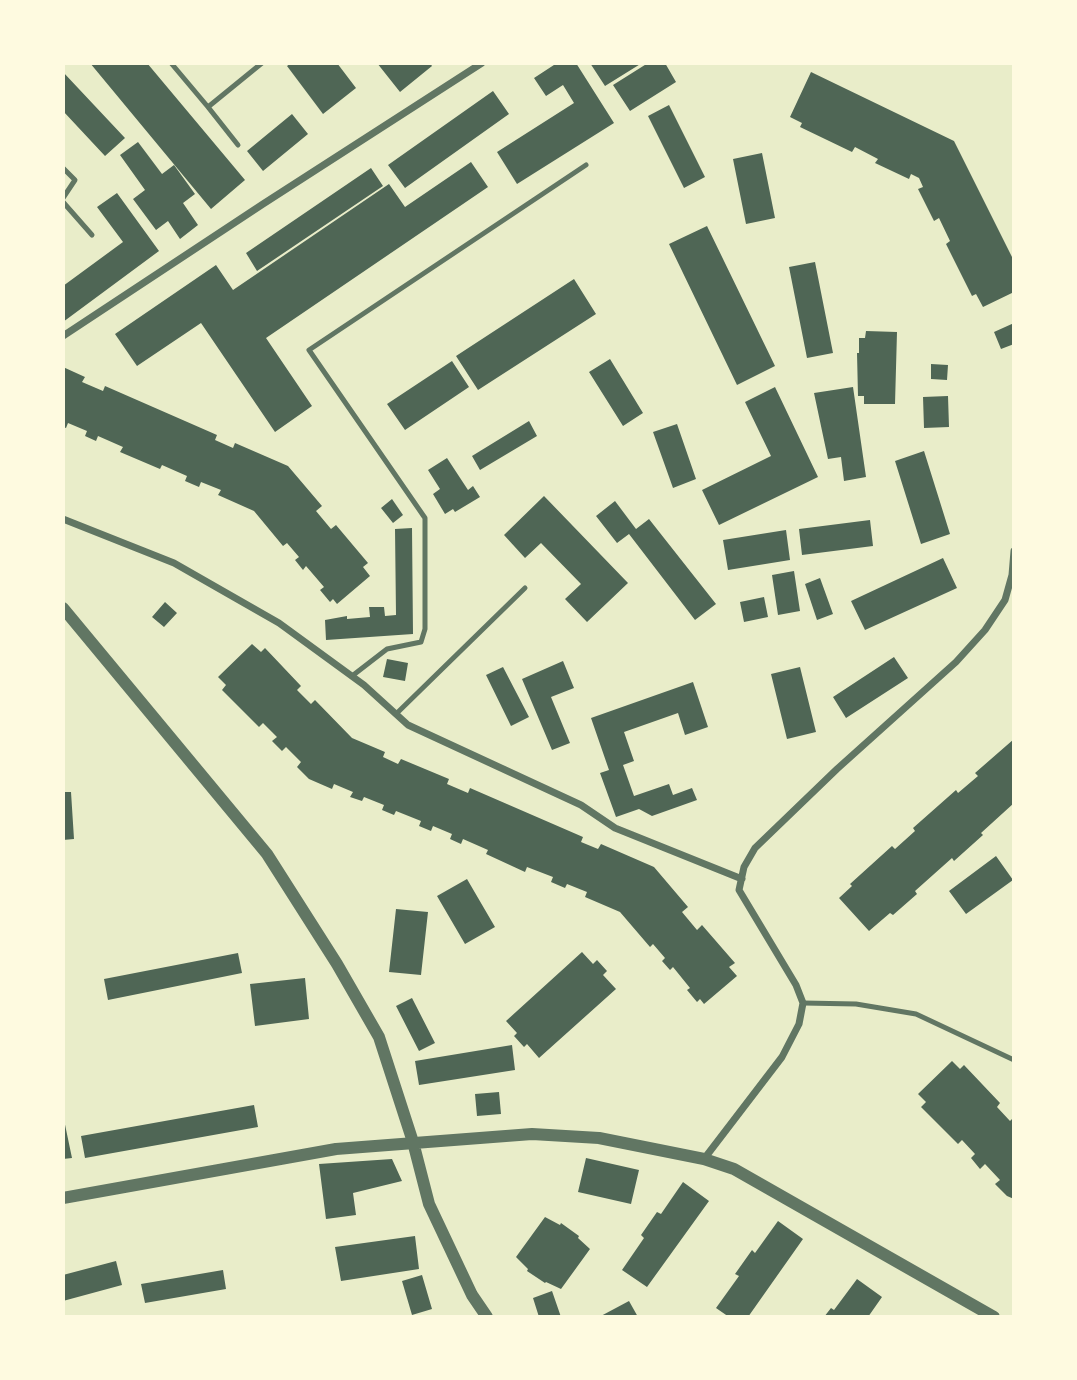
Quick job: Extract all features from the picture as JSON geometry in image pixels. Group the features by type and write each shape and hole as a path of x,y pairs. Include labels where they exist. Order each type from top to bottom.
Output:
{"street":[{"path":"63,337 482,63"},
{"path":"63,519 174,563 279,623 352,676 408,724 581,805 615,828 741,878"},
{"path":"704,1159 782,1057 799,1024 803,1003 796,985 739,890 744,867 755,848 837,769 956,662 985,630 1005,600 1012,575 1014,551"},
{"path":"63,608 267,854 337,964 379,1037 413,1142 429,1204 472,1295 487,1317"},
{"path":"63,1198 336,1149 532,1134 599,1138 704,1159 734,1170 994,1317"}],"lane":[{"path":"171,63 238,145"},
{"path":"208,107 262,63"},
{"path":"352,676 387,649 421,642 425,629 425,518 309,351 586,165"},
{"path":"63,168 75,180 63,200 92,235"},
{"path":"396,714 525,588"},
{"path":"803,1003 856,1004 916,1014 1014,1060"}],"building":[{"path":"90,63 147,63 245,180 211,209"},
{"path":"291,63 337,63 356,88 323,114 287,66"},
{"path":"377,63 430,63 432,66 400,92"},
{"path":"557,63 576,63 614,123 517,184 497,152 574,103 563,85 546,96 534,78"},
{"path":"590,63 642,63 605,86"},
{"path":"648,63 665,63 676,82 630,111 613,85"},
{"path":"63,72 125,138 105,156 63,111"},
{"path":"811,72 954,141 1014,261 1014,292 983,307 976,294 972,296 946,244 950,241 939,218 934,221 918,189 923,187 919,178 911,174 909,179 875,163 878,159 855,147 852,152 800,127 802,123 790,117"},
{"path":"493,91 509,114 405,188 388,165"},
{"path":"669,105 705,177 684,188 648,116"},
{"path":"292,114 308,134 263,171 247,151"},
{"path":"138,142 162,174 174,165 195,194 183,203 198,225 180,239 168,221 156,230 133,199 145,190 120,155"},
{"path":"762,153 775,218 746,224 733,159"},
{"path":"471,162 488,187 266,338 312,406 275,432 201,323 137,366 115,334 216,265 233,290 389,184 405,207"},
{"path":"371,168 383,186 257,271 246,253"},
{"path":"117,193 159,251 63,322 63,286 123,242 97,207"},
{"path":"707,226 775,366 737,385 669,244"},
{"path":"815,262 833,353 807,358 789,267"},
{"path":"574,279 596,314 478,390 456,356"},
{"path":"1014,323 1014,344 1001,349 994,332"},
{"path":"866,331 897,332 895,404 864,404 864,396 858,396 857,353 859,338 865,338"},
{"path":"610,359 643,413 623,426 589,372"},
{"path":"452,361 469,387 405,430 387,404"},
{"path":"931,364 948,365 947,380 931,379"},
{"path":"63,367 85,377 82,382 103,391 105,386 217,435 215,440 233,448 235,443 288,466 322,506 316,511 331,529 336,525 368,563 363,567 370,576 337,604 333,599 330,602 320,590 324,587 306,566 303,570 295,560 299,557 287,543 283,546 254,511 218,495 221,490 201,482 199,487 185,481 187,476 162,465 160,469 120,452 123,447 98,436 96,441 85,436 87,431 68,423 66,428 63,427"},
{"path":"775,387 818,477 719,525 702,490 771,456 745,402"},
{"path":"853,387 866,477 844,481 841,457 828,459 814,393"},
{"path":"948,396 949,427 924,428 923,397"},
{"path":"529,421 537,436 480,470 472,456"},
{"path":"677,424 696,479 673,488 653,432"},
{"path":"924,451 950,534 921,544 895,461"},
{"path":"447,458 468,490 473,486 480,497 455,512 453,509 445,514 433,494 440,489 428,470"},
{"path":"544,496 628,583 587,622 565,599 581,584 541,543 525,558 504,535"},
{"path":"392,499 403,515 393,523 381,508"},
{"path":"615,501 636,529 649,519 716,604 695,620 629,534 617,543 596,516"},
{"path":"870,520 873,546 802,555 799,529"},
{"path":"412,528 413,634 326,640 325,620 347,616 347,619 370,617 369,607 384,607 385,616 396,615 395,529"},
{"path":"786,530 790,560 728,570 723,540"},
{"path":"943,558 957,588 865,630 851,601"},
{"path":"794,571 800,611 778,615 772,575"},
{"path":"820,578 833,614 817,620 805,584"},
{"path":"764,597 768,617 744,622 740,602"},
{"path":"165,602 177,613 164,627 152,617"},
{"path":"252,644 261,652 265,648 301,686 297,690 311,704 315,700 352,738 385,752 383,757 398,764 401,759 449,779 447,784 468,793 470,788 583,837 581,842 598,849 601,844 654,867 688,907 682,912 697,930 702,925 735,963 729,967 737,976 704,1004 700,999 697,1002 687,990 690,988 673,967 670,970 662,961 665,958 653,944 650,947 620,912 585,897 587,892 567,884 565,888 551,882 553,877 527,867 525,872 486,854 488,850 463,839 461,844 450,839 452,834 433,826 431,831 419,826 421,821 396,811 394,815 382,810 384,805 364,797 362,801 350,797 353,792 334,784 332,789 309,779 297,767 301,762 286,747 282,751 272,741 277,737 263,723 259,727 222,690 226,685 218,677"},
{"path":"894,657 908,678 846,718 833,697"},
{"path":"387,659 408,663 405,681 383,677"},
{"path":"563,661 574,688 551,697 570,743 552,750 522,679"},
{"path":"503,667 529,717 511,726 486,675"},
{"path":"800,667 816,732 787,739 771,674"},
{"path":"693,682 708,727 685,735 678,713 624,732 634,761 623,765 634,796 669,784 673,795 692,788 697,800 652,816 639,809 616,817 600,773 609,770 591,718"},
{"path":"1014,739 1014,803 954,861 952,858 915,891 917,894 869,931 839,898 852,886 850,884 892,846 895,849 915,831 913,828 956,790 958,793 978,776 975,773"},
{"path":"63,792 71,792 74,839 63,840"},
{"path":"996,856 1013,880 966,914 949,891"},
{"path":"467,879 495,927 465,944 437,896"},
{"path":"396,909 428,912 421,975 389,972"},
{"path":"582,952 593,964 597,960 607,971 603,975 616,989 539,1058 527,1044 524,1047 514,1036 517,1033 506,1021"},
{"path":"238,953 242,973 108,1000 104,979"},
{"path":"305,978 309,1019 255,1026 250,984"},
{"path":"412,998 435,1043 419,1051 396,1006"},
{"path":"512,1045 515,1070 419,1085 415,1061"},
{"path":"952,1061 960,1069 964,1065 1000,1103 997,1107 1010,1121 1014,1117 1014,1199 995,1184 1000,1180 985,1164 980,1169 971,1158 975,1154 962,1140 958,1144 921,1107 926,1102 918,1094"},
{"path":"499,1092 501,1114 477,1116 475,1094"},
{"path":"254,1105 258,1127 85,1158 81,1136"},
{"path":"63,1115 72,1158 63,1159"},
{"path":"586,1158 639,1170 631,1204 578,1192"},
{"path":"392,1159 402,1181 353,1193 356,1215 326,1219 319,1164"},
{"path":"683,1182 709,1201 647,1287 622,1270 644,1238 641,1235 657,1212 661,1214"},
{"path":"545,1217 560,1225 561,1223 579,1236 590,1249 561,1289 545,1283 527,1271 516,1257"},
{"path":"778,1221 803,1239 748,1317 729,1317 716,1308 739,1276 735,1274 752,1250 755,1253"},
{"path":"415,1236 419,1269 341,1281 335,1247"},
{"path":"116,1261 122,1285 63,1301 63,1275"},
{"path":"223,1270 226,1289 145,1303 141,1284"},
{"path":"422,1275 432,1309 412,1315 402,1281"},
{"path":"857,1279 882,1297 868,1317 824,1317 831,1308 834,1310"},
{"path":"552,1291 561,1317 539,1317 533,1298"},
{"path":"629,1301 638,1317 599,1317"}]}
